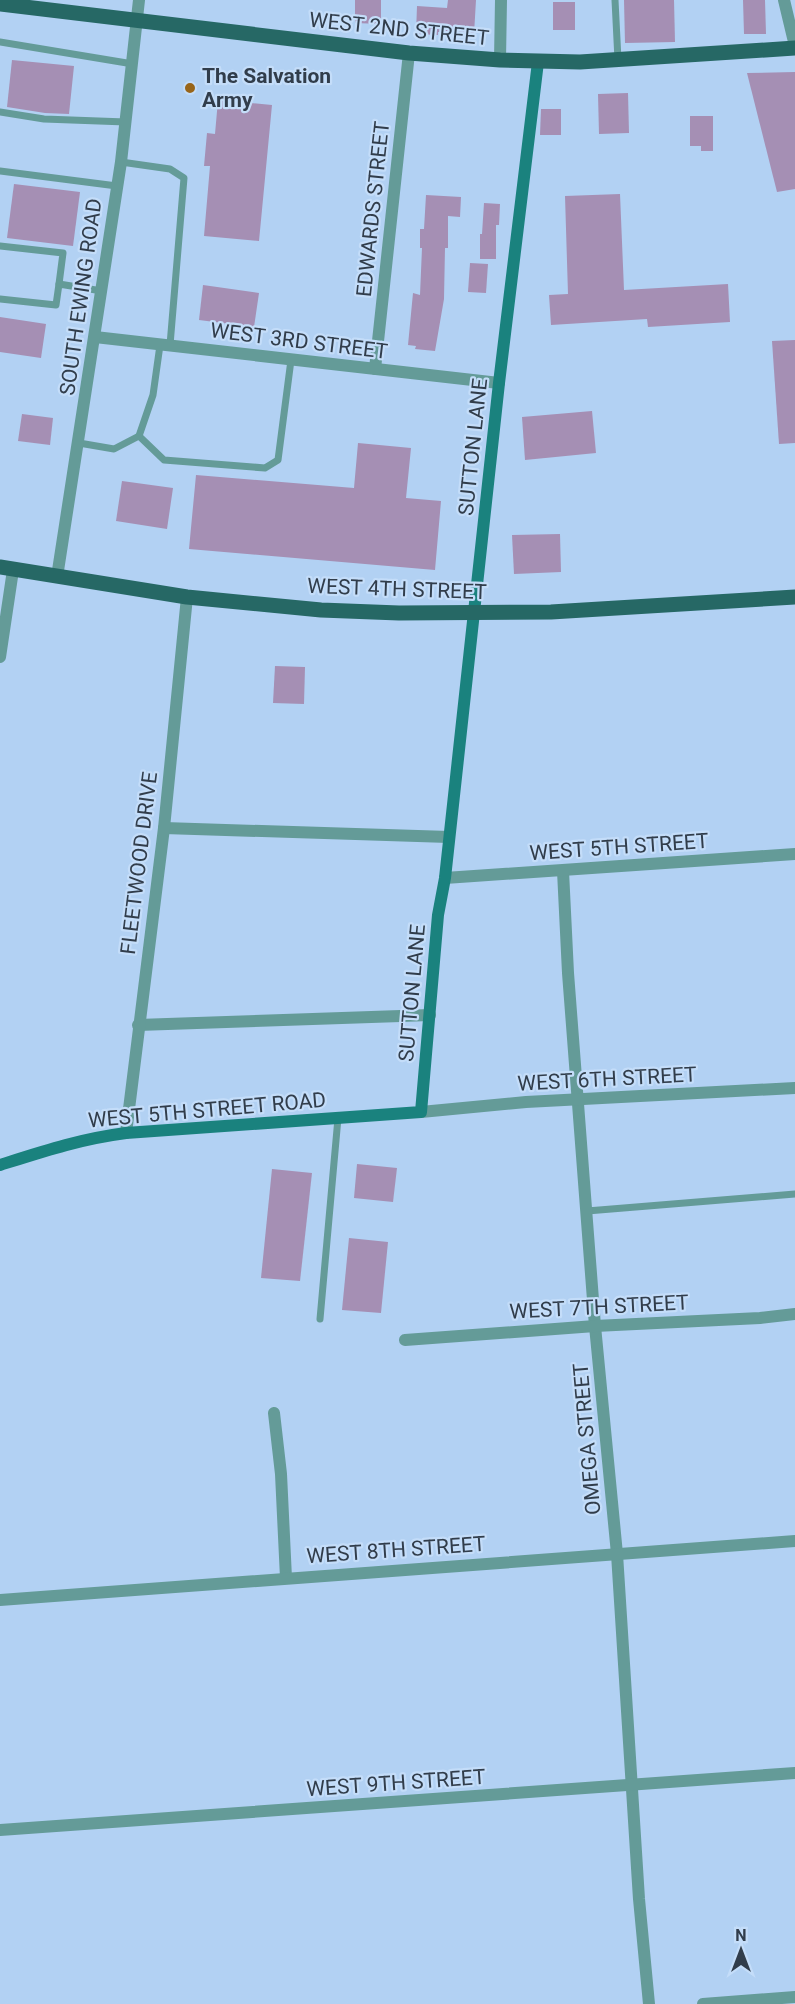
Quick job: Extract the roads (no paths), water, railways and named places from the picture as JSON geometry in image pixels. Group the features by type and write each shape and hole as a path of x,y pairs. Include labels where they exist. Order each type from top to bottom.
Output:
{"main road":[{"name":"WEST 2ND STREET","path":"0,4 409,53 500,60 538,62 618,60 795,47"},
{"name":"WEST 4TH STREET","path":"7,568 188,597 321,610 474,614 628,608 795,597"}],"street":[{"name":"SOUTH EWING ROAD","path":"57,577 121,162 139,0"},
{"path":"500,60 501,0"},
{"path":"784,0 795,47"},
{"name":"EDWARDS STREET","path":"375,369 409,53"},
{"name":"SUTTON LANE","path":"421,1112 438,915 445,878 538,62"},
{"name":"WEST 3RD STREET","path":"95,337 500,383"},
{"path":"0,657 7,568"},
{"name":"FLEETWOOD DRIVE","path":"126,1133 164,828 188,597"},
{"path":"164,828 449,837"},
{"name":"WEST 5TH STREET","path":"445,878 795,854"},
{"name":"OMEGA STREET","path":"563,871 568,973 617,1554 639,1899 649,2004"},
{"path":"138,1025 430,1015"},
{"name":"WEST 6TH STREET","path":"421,1112 526,1102 795,1088"},
{"name":"WEST 5TH STREET ROAD","path":"0,1165 66,1143 126,1133 421,1112"},
{"name":"WEST 7TH STREET","path":"405,1340 795,1314"},
{"path":"274,1413 281,1474 286,1578"},
{"name":"WEST 8TH STREET","path":"0,1600 795,1541"},
{"name":"WEST 9TH STREET","path":"0,1830 795,1773"},
{"path":"703,2004 795,1997"}],"lane":[{"path":"615,0 618,60"},
{"path":"0,42 133,64"},
{"path":"0,112 44,119 126,122"},
{"path":"79,443 114,449 139,436 153,395 165,345 184,177 170,169 121,162"},
{"path":"0,171 117,186"},
{"path":"0,246 63,253 56,305 0,299"},
{"path":"58,284 102,291"},
{"path":"139,436 164,460 265,468 278,460 291,360"},
{"path":"320,1318 338,1118"},
{"path":"587,1211 795,1194"}],"place":[{"name":"The Salvation Army","path":"190,88"}]}
